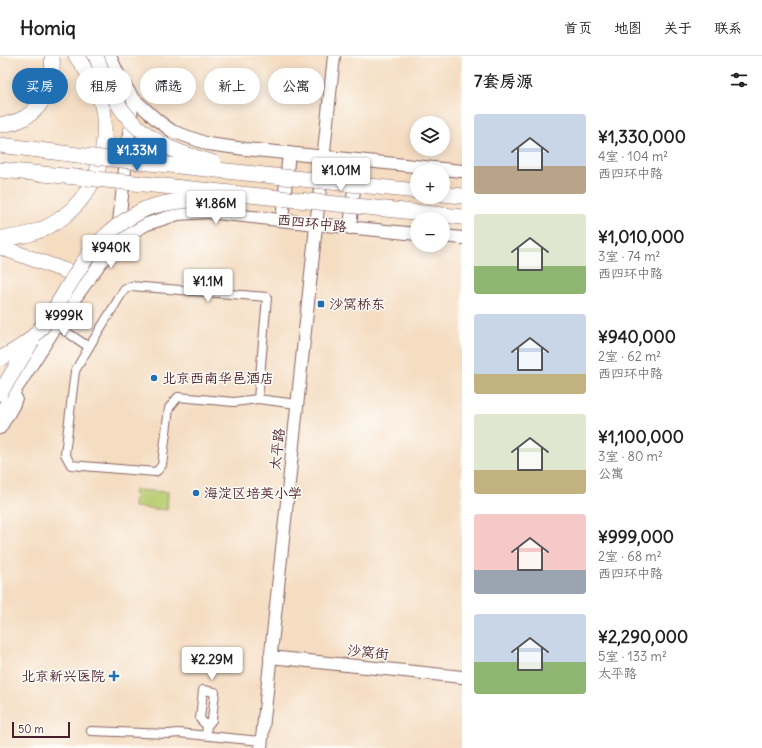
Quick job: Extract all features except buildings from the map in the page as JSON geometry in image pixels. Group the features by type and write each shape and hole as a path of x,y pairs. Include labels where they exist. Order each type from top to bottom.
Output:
{"highway":[{"path":"0,125 24,119 34,111 45,96 52,76 52,56"},
{"path":"96,56 102,74 113,97 129,120 146,135 171,149 242,172"},
{"path":"0,238 27,234 46,228 64,216 79,202 90,186 98,168 103,149 103,112 98,94 90,77 77,58"},
{"path":"0,145 93,157 410,190"},
{"name":"西四环中路","path":"0,170 462,218"},
{"path":"0,393 83,262 94,247 108,233 144,210 163,204 240,194"},
{"path":"450,195 462,196"},
{"path":"0,247 88,279"},
{"path":"0,359 26,343 41,328"}],"street":[{"path":"110,56 120,78 133,98 157,120 172,131 208,144 462,171"},
{"path":"323,156 334,56"},
{"path":"117,244 133,98"},
{"path":"282,220 289,153"},
{"name":"太平路","path":"261,744 323,156"},
{"path":"350,228 357,160"},
{"name":"西四环中路","path":"20,383 57,325 101,262 117,244 131,232 147,224 178,214 207,212 410,233"},
{"path":"450,237 462,238"},
{"path":"258,399 267,297 131,286 124,290 75,371 65,454 71,465 155,472 162,465 169,408 178,397 234,402 258,399 297,404"},
{"path":"57,325 89,347"},
{"path":"0,380 20,383"},
{"path":"0,412 20,383"},
{"path":"0,428 13,406 20,383"},
{"name":"沙窝街","path":"270,657 462,677"},
{"path":"206,735 207,726"},
{"path":"91,731 206,735 261,744"}],"green space":[{"path":"135,490 168,492 167,510 134,507"}],"place":[{"name":"沙窝桥东","path":"321,304"},
{"name":"北京西南华邑酒店","path":"154,378"},
{"name":"海淀区培英小学","path":"196,493"},
{"name":"北京新兴医院","path":"114,676"}]}
